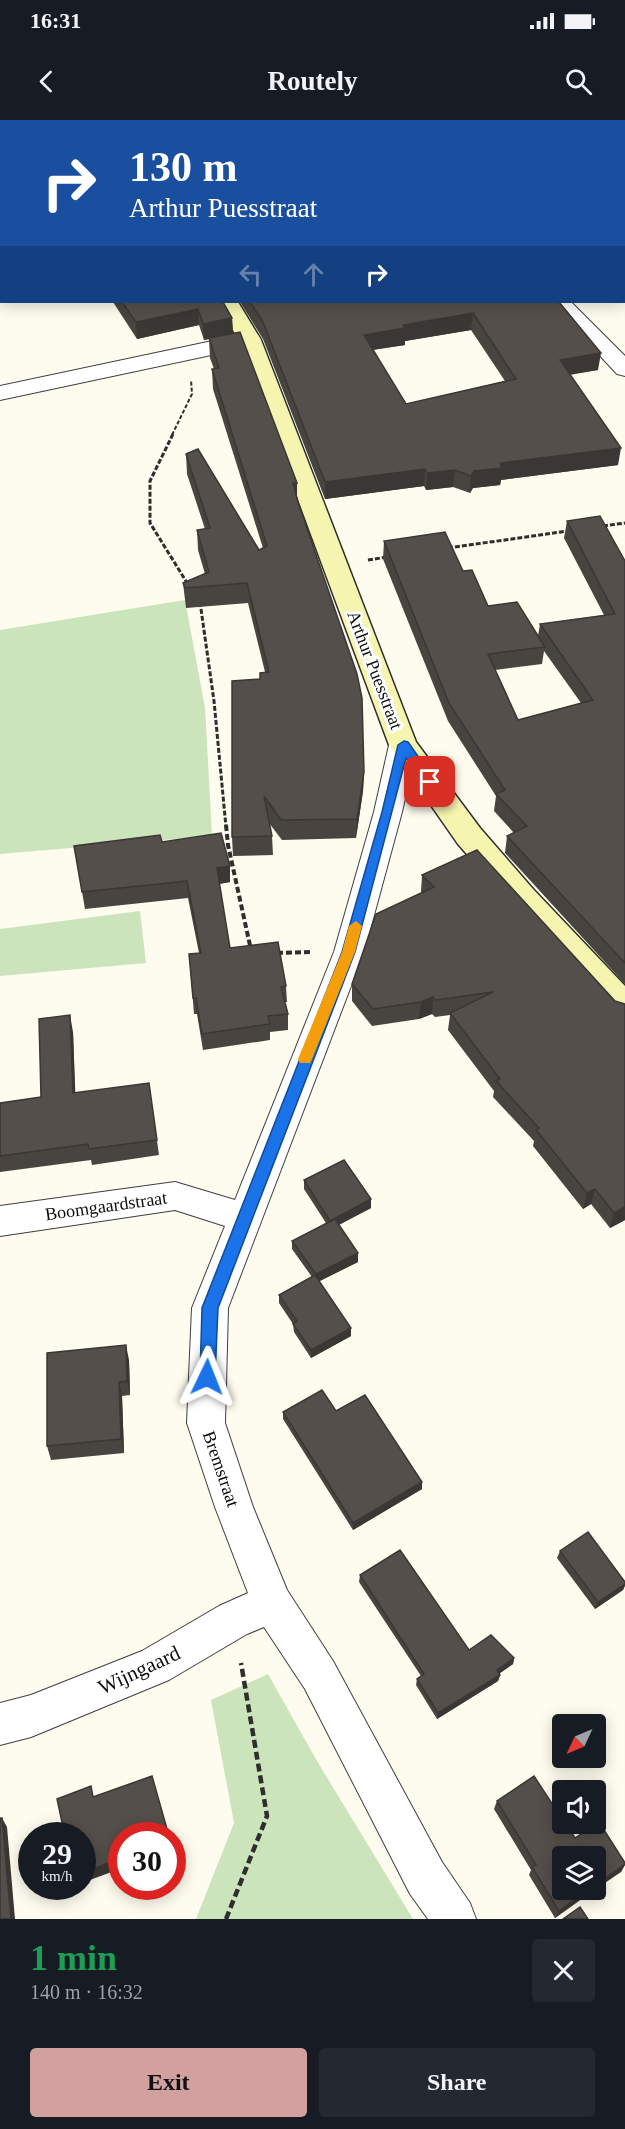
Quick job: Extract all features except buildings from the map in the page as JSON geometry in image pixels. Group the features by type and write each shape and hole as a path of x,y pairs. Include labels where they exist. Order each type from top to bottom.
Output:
{"street":[{"name":"Arthur Puesstraat","path":"229,303 250,340 404,745 469,836 522,897 625,1007"},
{"path":"561,303 625,369"},
{"path":"0,393 250,340"},
{"name":"Bremstraat","path":"404,745 349,952 210,1308 206,1423 234,1507 272,1603 319,1675 426,1878 454,1919"},
{"name":"Boomgaardstraat","path":"0,1221 175,1196 245,1218"},
{"name":"Wijngaard","path":"0,1724 31,1716 156,1666 233,1620 272,1603"}],"path":[{"path":"190,353 192,394 150,481 150,523 191,590"},
{"path":"602,526 625,523"},
{"path":"439,549 579,529"},
{"path":"335,564 393,556"},
{"path":"196,597 201,604 228,845 252,953"},
{"path":"274,953 349,952"},
{"path":"226,1919 267,1816 233,1620"}],"green space":[{"path":"185,600 205,708 212,836 0,854 0,630"},
{"path":"140,911 146,963 0,976 0,929"},
{"path":"268,1674 317,1761 413,1919 196,1919 234,1823 211,1700"}],"slow traffic":[{"path":"305,1059 349,952 356,926"}],"route":[{"path":"207,1377 210,1308 299,1074 349,952 404,745 430,782"}]}
